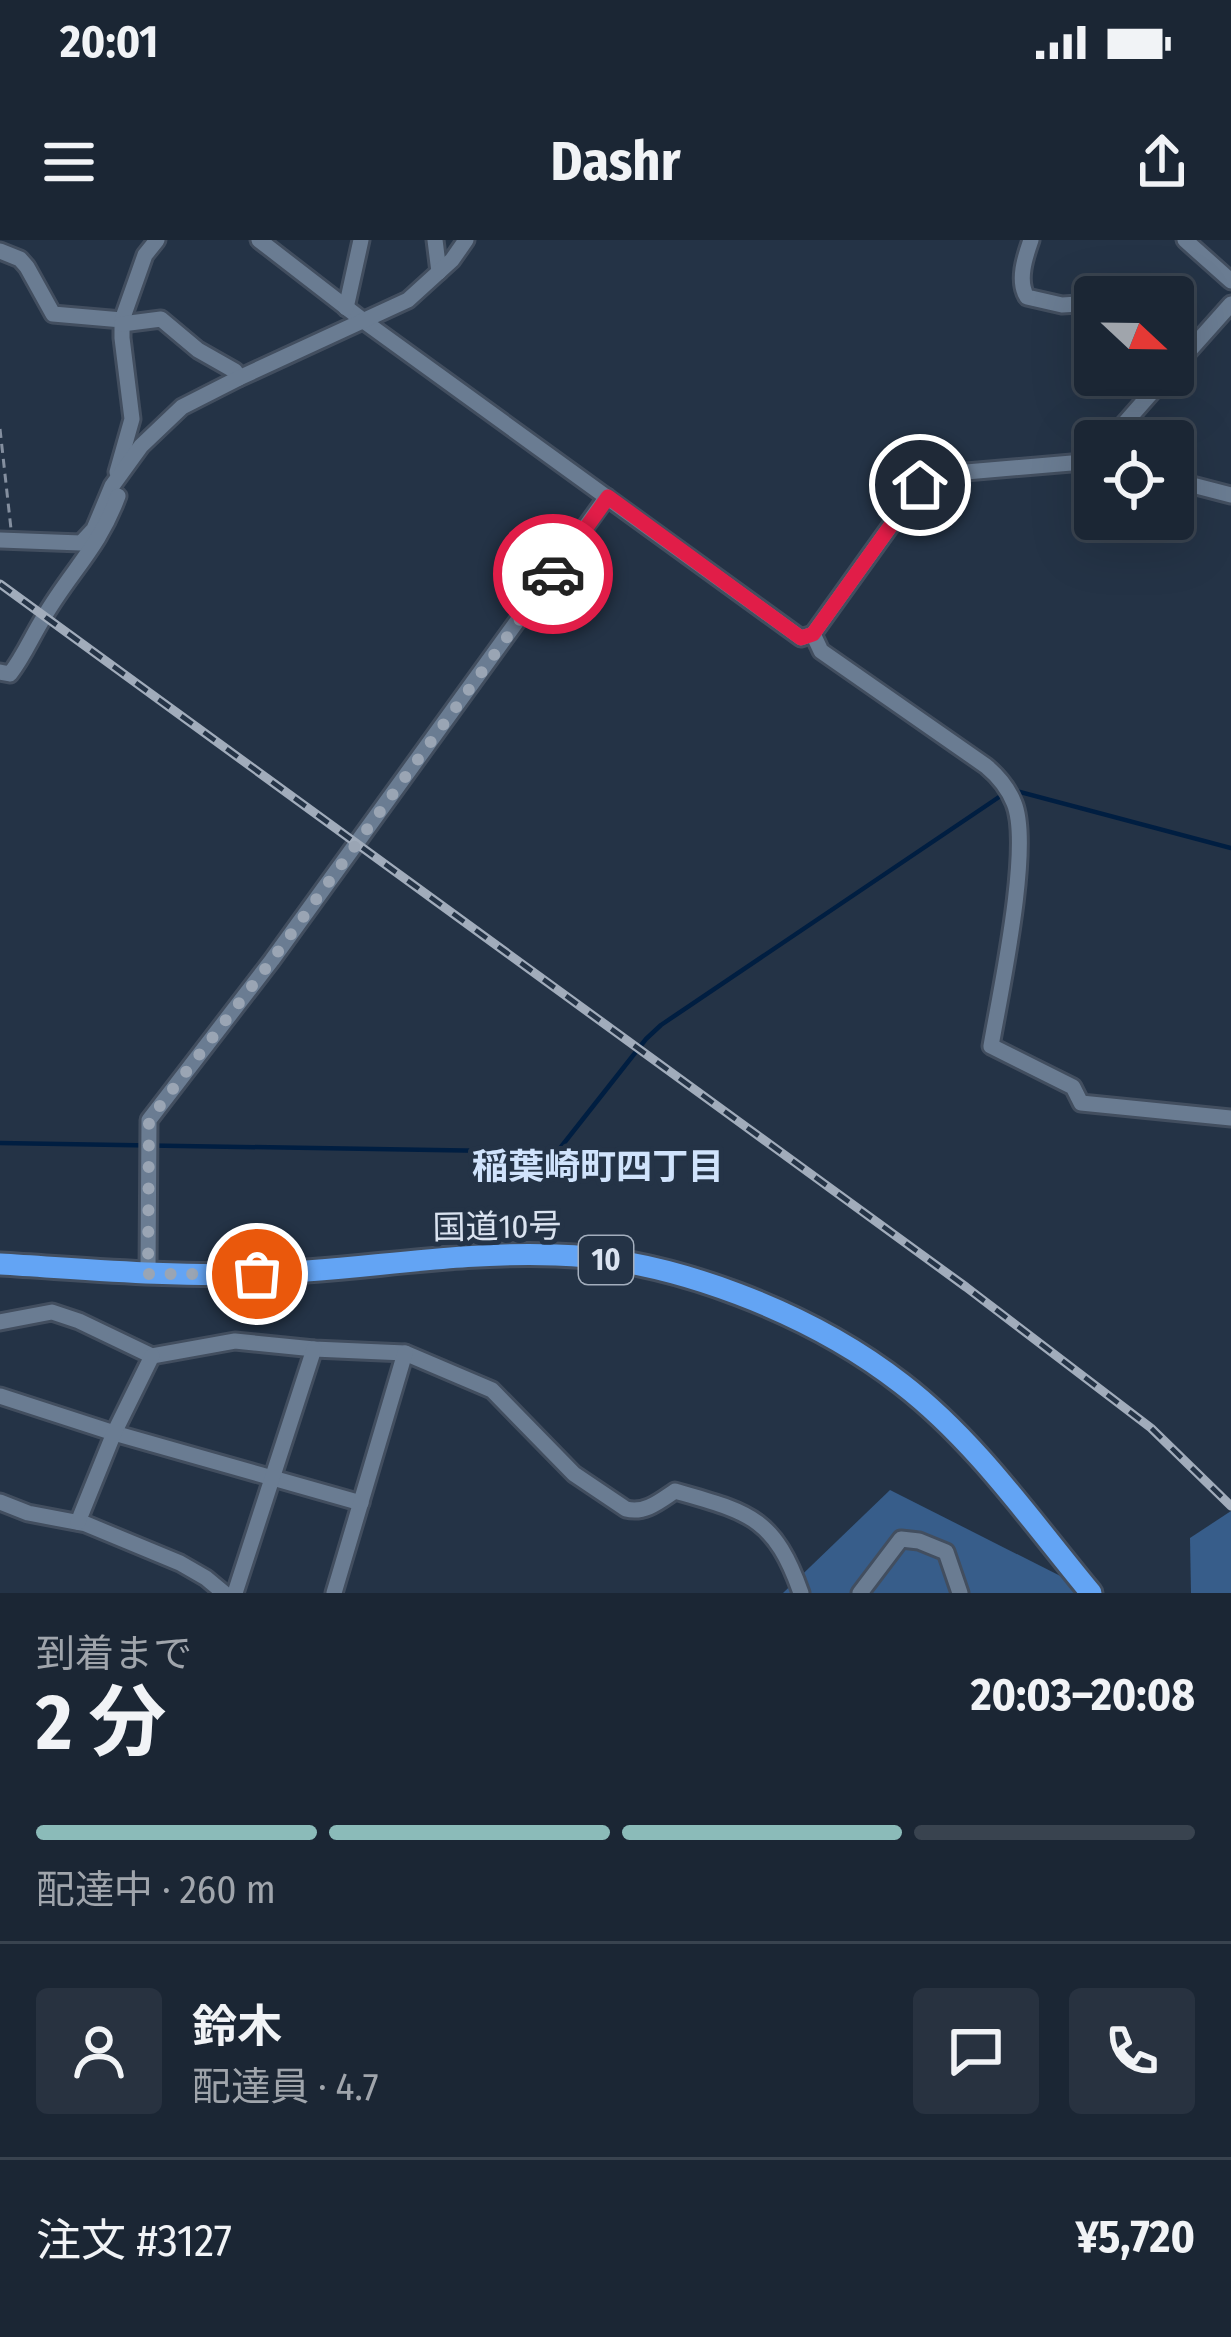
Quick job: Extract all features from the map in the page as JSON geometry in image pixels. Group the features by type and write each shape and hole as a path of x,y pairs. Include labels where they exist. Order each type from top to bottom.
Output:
{"highway":[{"name":"国道10号","path":"0,1264 148,1274 257,1274 451,1258 557,1255 663,1270 800,1320 900,1382 958,1433 1091,1593"}],"street":[{"path":"6,540 81,543 94,529 132,418 122,322 145,255 158,240"},
{"path":"259,240 801,638 813,634 920,485 943,474 1074,461"},
{"path":"346,308 361,240"},
{"path":"435,240 439,272"},
{"path":"112,486 155,431 182,407 408,300 452,260 466,240"},
{"path":"1031,240 1024,270 1027,297 1074,304"},
{"path":"1185,240 1231,281"},
{"path":"0,251 20,259 53,314 122,322 161,320 239,378"},
{"path":"1194,345 1231,304"},
{"path":"1127,420 1148,396"},
{"path":"0,672 10,674 20,661 44,616 107,527 132,460"},
{"path":"1194,485 1231,495"},
{"path":"148,1274 149,1120 272,960 608,497"},
{"path":"813,634 821,650 986,766 1013,801 1020,827 1018,868 991,1046 1073,1087 1081,1103 1231,1118"},
{"path":"0,1322 52,1312 152,1356 235,1341 405,1352 492,1390 574,1474 626,1509 644,1509 675,1491 758,1520 790,1563 801,1593"},
{"path":"235,1593 314,1349"},
{"path":"334,1593 405,1352"},
{"path":"78,1522 152,1356"},
{"path":"0,1394 114,1433 361,1503"},
{"path":"0,1502 28,1513 78,1522 180,1563 224,1593"},
{"path":"860,1593 902,1539 946,1552 960,1593"}],"path":[{"path":"0,429 6,540"}],"shaded area":[{"path":"890,1490 1094,1593 783,1593"},
{"path":"1231,1511 1231,1593 1191,1593 1190,1538"}],"waterway":[{"path":"1016,791 1231,848"},
{"path":"0,1143 557,1152 661,1025 1005,793"}],"railway":[{"path":"0,584 966,1287 1151,1428 1231,1506"}],"way so far":[{"path":"257,1274 148,1274 149,1120 272,960 553,574"}],"district":[{"name":"稲葉崎町四丁目","path":"598,1166"}],"route":[{"path":"553,574 608,497 801,638 813,634 920,485"}]}
